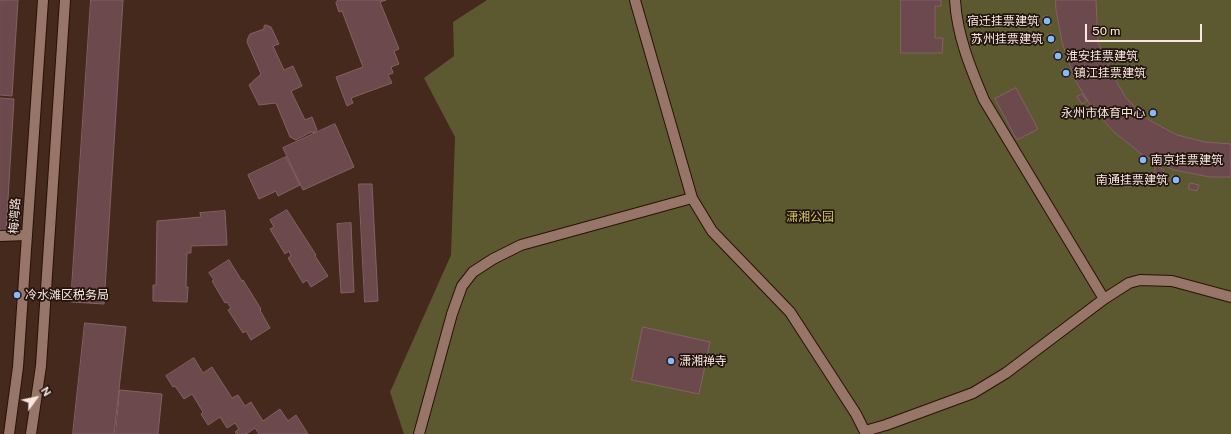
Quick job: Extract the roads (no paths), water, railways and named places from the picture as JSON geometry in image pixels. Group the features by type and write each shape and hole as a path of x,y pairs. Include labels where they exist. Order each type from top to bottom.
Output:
{"street":[{"name":"梅湾路","path":"9,434 18,367 43,0"},
{"path":"31,434 41,366 65,0"},
{"path":"635,0 692,198 712,231 790,312 856,414 866,433 973,393 1006,373 1104,299 1129,283 1140,280 1172,281 1231,297"},
{"path":"956,0 961,39 971,70 984,100 1104,299"},
{"path":"419,434 452,314 462,286 473,272 493,259 521,245 692,198"},
{"path":"0,236 27,235"}],"place":[{"name":"宿迁挂票建筑","path":"1047,21"},
{"name":"苏州挂票建筑","path":"1051,39"},
{"name":"淮安挂票建筑","path":"1058,56"},
{"name":"镇江挂票建筑","path":"1066,73"},
{"name":"永州市体育中心","path":"1153,113"},
{"name":"南京挂票建筑","path":"1143,160"},
{"name":"南通挂票建筑","path":"1176,180"},
{"name":"冷水滩区税务局","path":"17,295"},
{"name":"潇湘禅寺","path":"671,361"}],"park label":[{"name":"潇湘公园","path":"810,217"}]}
